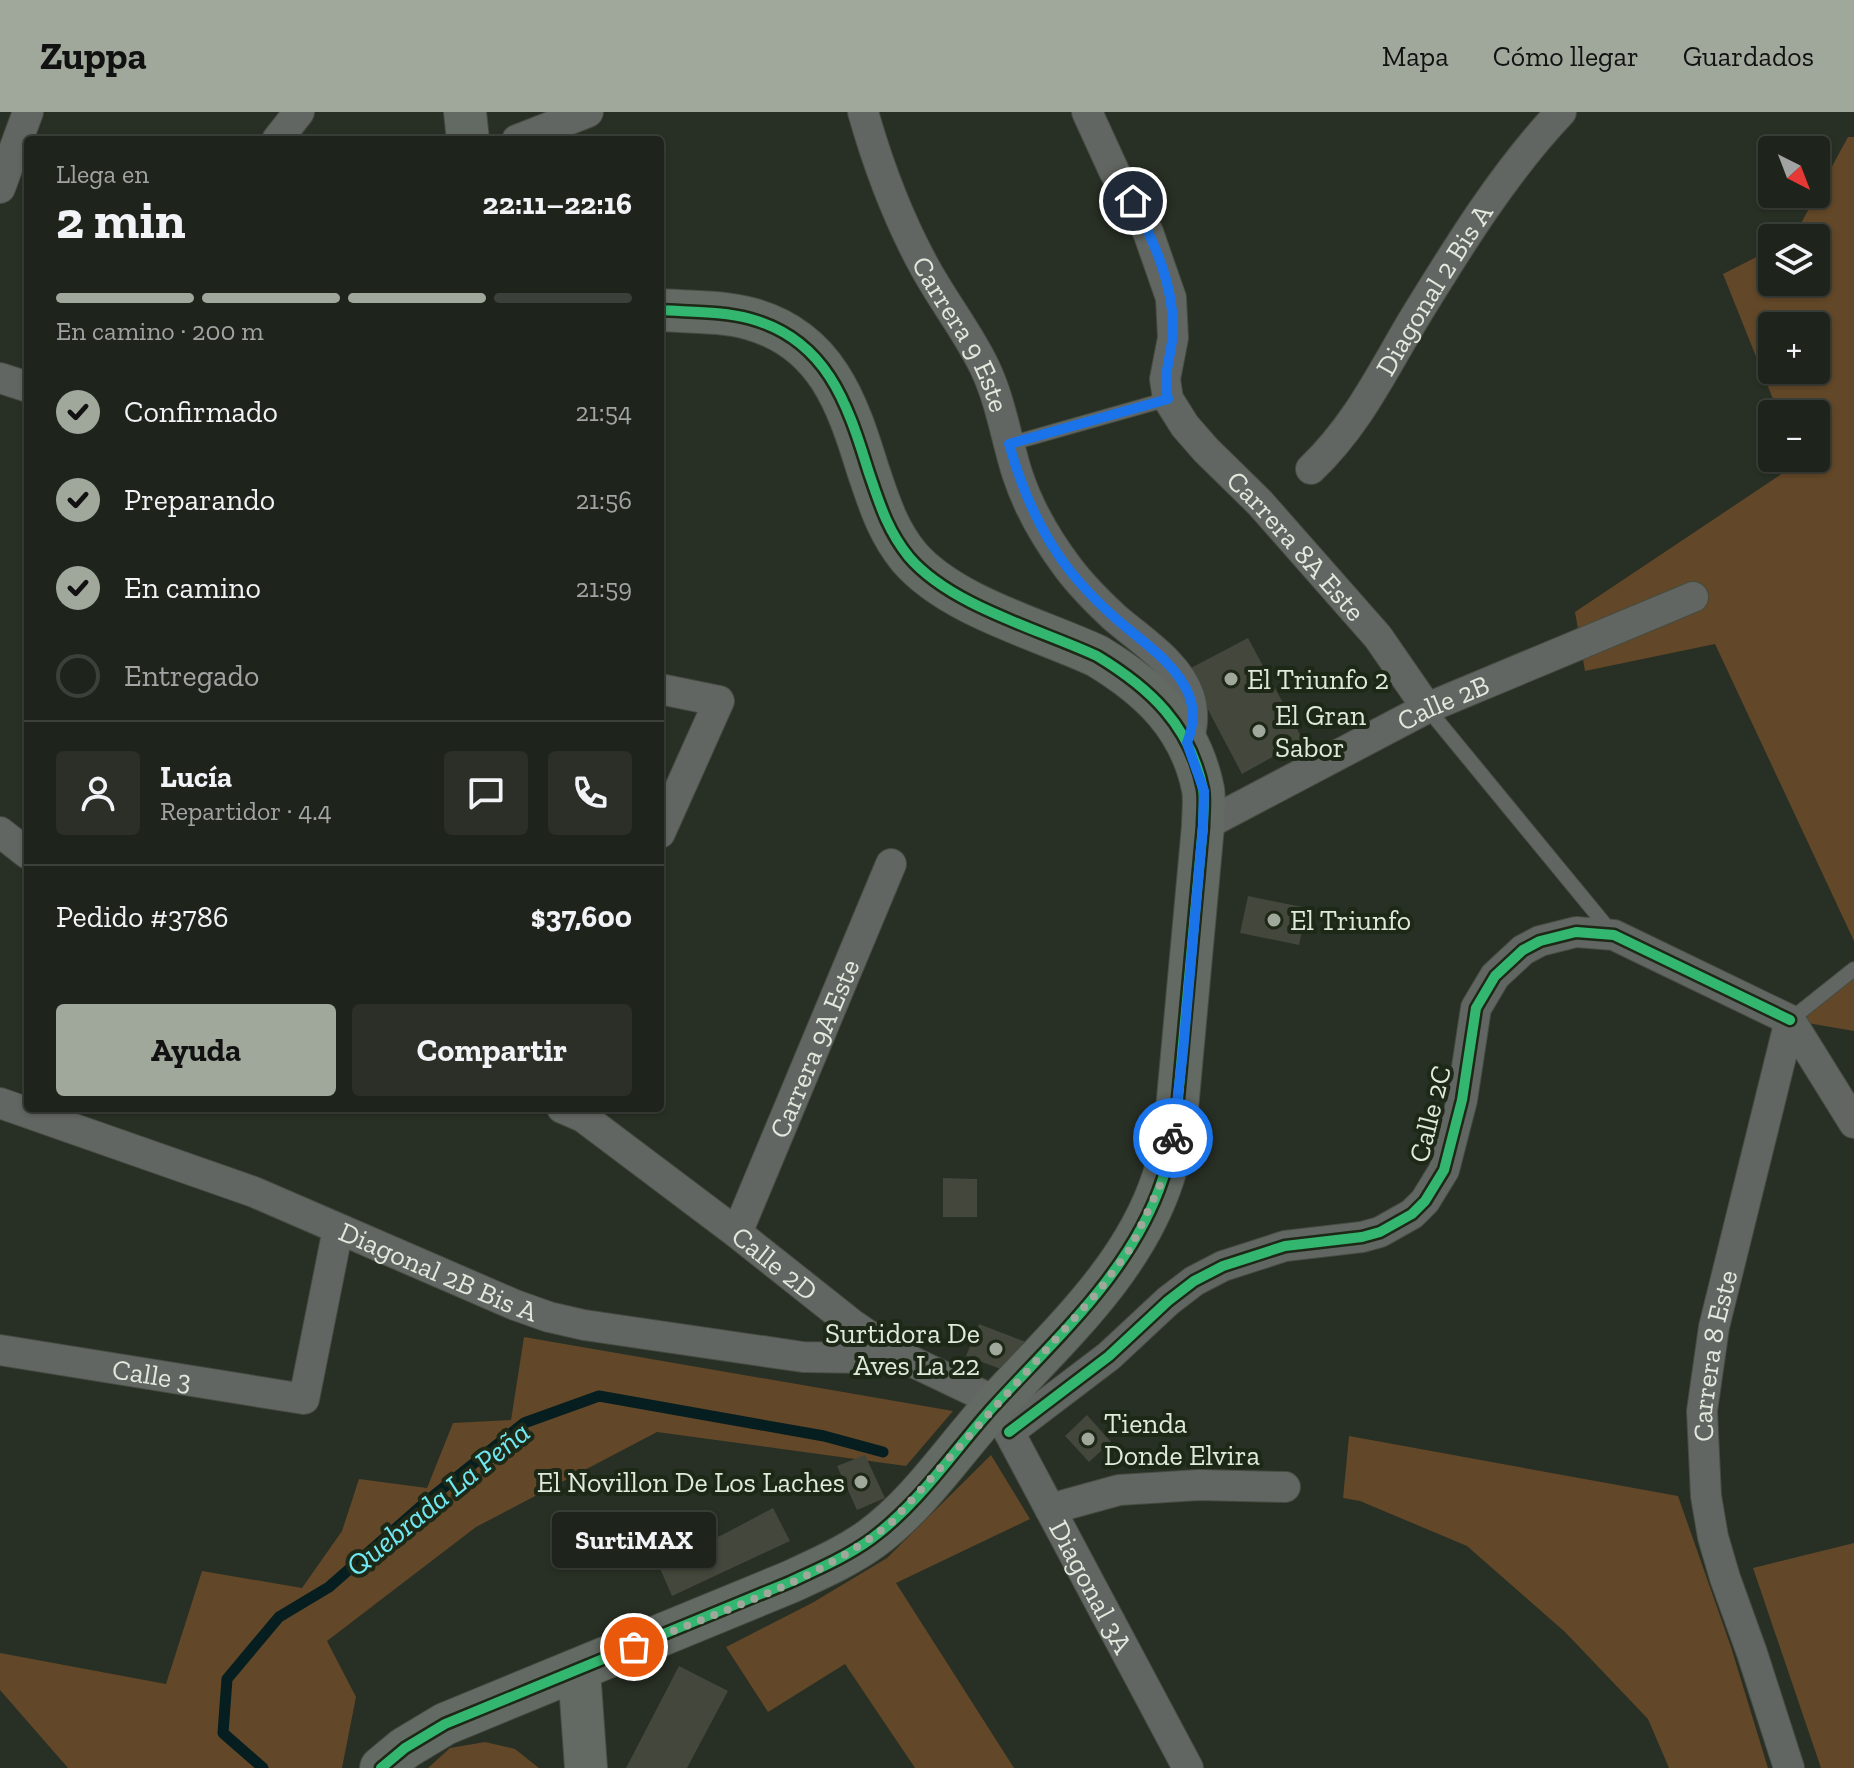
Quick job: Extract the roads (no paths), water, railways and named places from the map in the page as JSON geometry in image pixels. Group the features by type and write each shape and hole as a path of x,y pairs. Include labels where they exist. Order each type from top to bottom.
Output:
{"street":[{"path":"280,136 299,112"},
{"path":"465,112 468,136"},
{"path":"527,136 588,112"},
{"name":"Carrera 9 Este","path":"863,112 884,180 902,223 986,370 1018,475 1048,540 1093,597 1154,652 1188,693 1192,710 1187,743"},
{"path":"1087,112 1114,171 1148,232 1171,298 1173,338 1165,379 1168,399"},
{"name":"Diagonal 2 Bis A","path":"1311,469 1353,422 1466,238 1518,162 1561,112"},
{"path":"0,188 16,123"},
{"path":"381,1768 405,1748 445,1724 790,1582 850,1553 892,1522 1001,1420 1130,1249 1164,1177 1175,1131 1203,826 1204,791 1187,743 1147,688 1120,670 1097,656 949,591 911,559 884,519 852,421 833,379 808,347 777,328 748,318 664,310"},
{"path":"0,378 24,386"},
{"name":"Carrera 8A Este","path":"1168,399 1185,426 1206,450 1260,503 1378,637 1427,708"},
{"name":"Calle 2B","path":"1203,826 1427,708 1693,597"},
{"path":"664,690 719,701 664,824"},
{"path":"0,832 24,851"},
{"name":"Carrera 9A Este","path":"737,1233 891,864"},
{"name":"Calle 2C","path":"1001,1420 1109,1356 1168,1301 1194,1281 1223,1266 1285,1246 1362,1237 1380,1232 1412,1214 1425,1201 1444,1170 1462,1100 1476,1008 1495,976 1515,956 1540,941 1576,932 1614,935 1790,1020"},
{"path":"1790,1020 1854,1123"},
{"name":"Carrera 8 Este","path":"1789,1768 1713,1537 1706,1496 1702,1411 1714,1327 1790,1020"},
{"name":"Diagonal 2B Bis A","path":"0,1103 24,1111"},
{"name":"Diagonal 2B Bis A","path":"26,1112 254,1192 515,1305 572,1323 803,1357 864,1358 894,1353"},
{"name":"Calle 2D","path":"571,1112 583,1117 737,1233 813,1295 894,1353 982,1395 1001,1420"},
{"name":"Calle 3","path":"0,1350 304,1399 338,1229"},
{"name":"Diagonal 3A","path":"1001,1420 1188,1768"},
{"path":"1050,1509 1119,1490 1199,1485 1285,1487"},
{"path":"579,1670 586,1768"}],"lane":[{"path":"1009,444 1168,399"},
{"name":"Carrera 8A Este","path":"1427,708 1614,935"},
{"path":"1790,1020 1854,969"}],"waterway":[{"name":"Quebrada La Peña","path":"263,1768 223,1733 227,1679 279,1617 329,1587 427,1501 524,1423 599,1396 824,1436 883,1452"}],"place":[{"name":"El Triunfo 2","path":"1231,679"},
{"name":"El Gran Sabor","path":"1259,731"},
{"name":"El Triunfo","path":"1274,920"},
{"name":"Surtidora De Aves La 22","path":"996,1349"},
{"name":"Tienda Donde Elvira","path":"1088,1439"},
{"name":"El Novillon De Los Laches","path":"861,1482"},
{"name":"SurtiMAX","path":"634,1647"}]}
